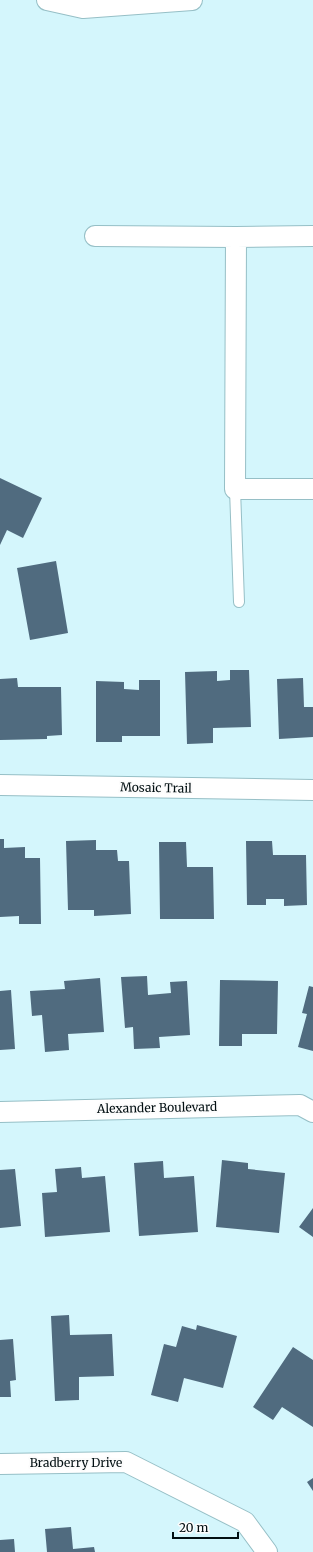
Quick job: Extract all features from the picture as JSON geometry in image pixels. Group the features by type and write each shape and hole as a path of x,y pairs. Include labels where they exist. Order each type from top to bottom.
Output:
{"street":[{"path":"47,0 83,8 192,0"},
{"path":"96,236 313,236"},
{"path":"236,237 235,489 313,489"},
{"name":"Mosaic Trail","path":"0,786 313,790"},
{"name":"Alexander Boulevard","path":"0,1112 60,1109 300,1105 313,1112"},
{"name":"Bradberry Drive","path":"0,1464 126,1462 245,1522 267,1552"}],"lane":[{"path":"235,489 239,602"}],"building":[{"path":"0,478 42,498 23,538 7,530 0,545"},
{"path":"56,561 68,633 30,640 17,568"},
{"path":"230,670 249,670 251,727 213,728 213,743 187,744 185,672 217,671 217,681 230,680"},
{"path":"17,678 18,687 61,687 62,735 47,736 47,739 0,740 0,679"},
{"path":"303,678 304,707 313,707 313,737 279,739 277,679"},
{"path":"139,680 160,680 160,736 122,736 122,742 96,742 96,681 124,682 124,689 139,690"},
{"path":"0,839 4,839 4,848 25,847 25,858 40,858 41,924 19,924 19,916 0,917"},
{"path":"96,840 96,850 117,850 118,861 129,861 131,914 94,916 94,910 68,910 66,841"},
{"path":"246,841 272,841 273,855 306,855 307,905 284,906 284,899 266,899 266,905 247,905"},
{"path":"159,842 186,842 187,867 213,867 214,919 160,919"},
{"path":"147,976 148,995 171,993 170,982 187,981 190,1035 159,1037 160,1048 134,1049 133,1027 125,1028 121,977"},
{"path":"100,978 104,1032 68,1034 69,1050 45,1052 42,1015 32,1016 30,991 65,989 64,981"},
{"path":"220,980 278,981 277,1034 242,1034 242,1046 219,1046"},
{"path":"309,986 313,987 313,1051 298,1047 307,1014 302,1013"},
{"path":"11,990 15,1049 0,1050 0,991"},
{"path":"222,1160 248,1163 248,1169 285,1173 279,1233 216,1227"},
{"path":"163,1161 164,1178 194,1176 198,1232 139,1236 134,1163"},
{"path":"81,1167 82,1178 105,1176 110,1232 45,1237 42,1193 57,1192 55,1169"},
{"path":"15,1169 21,1226 0,1228 0,1170"},
{"path":"313,1208 313,1237 299,1227"},
{"path":"69,1315 70,1335 112,1334 114,1376 79,1377 79,1400 55,1401 51,1316"},
{"path":"197,1325 237,1336 223,1388 184,1378 178,1402 151,1395 164,1344 176,1347 182,1326 196,1330"},
{"path":"13,1339 16,1380 10,1381 11,1397 0,1397 0,1340"},
{"path":"293,1347 313,1360 313,1427 282,1407 273,1420 253,1407"},
{"path":"313,1478 313,1491 307,1482"},
{"path":"71,1527 73,1549 94,1547 95,1552 47,1552 45,1529"},
{"path":"14,1539 15,1552 0,1552 0,1540"}]}
